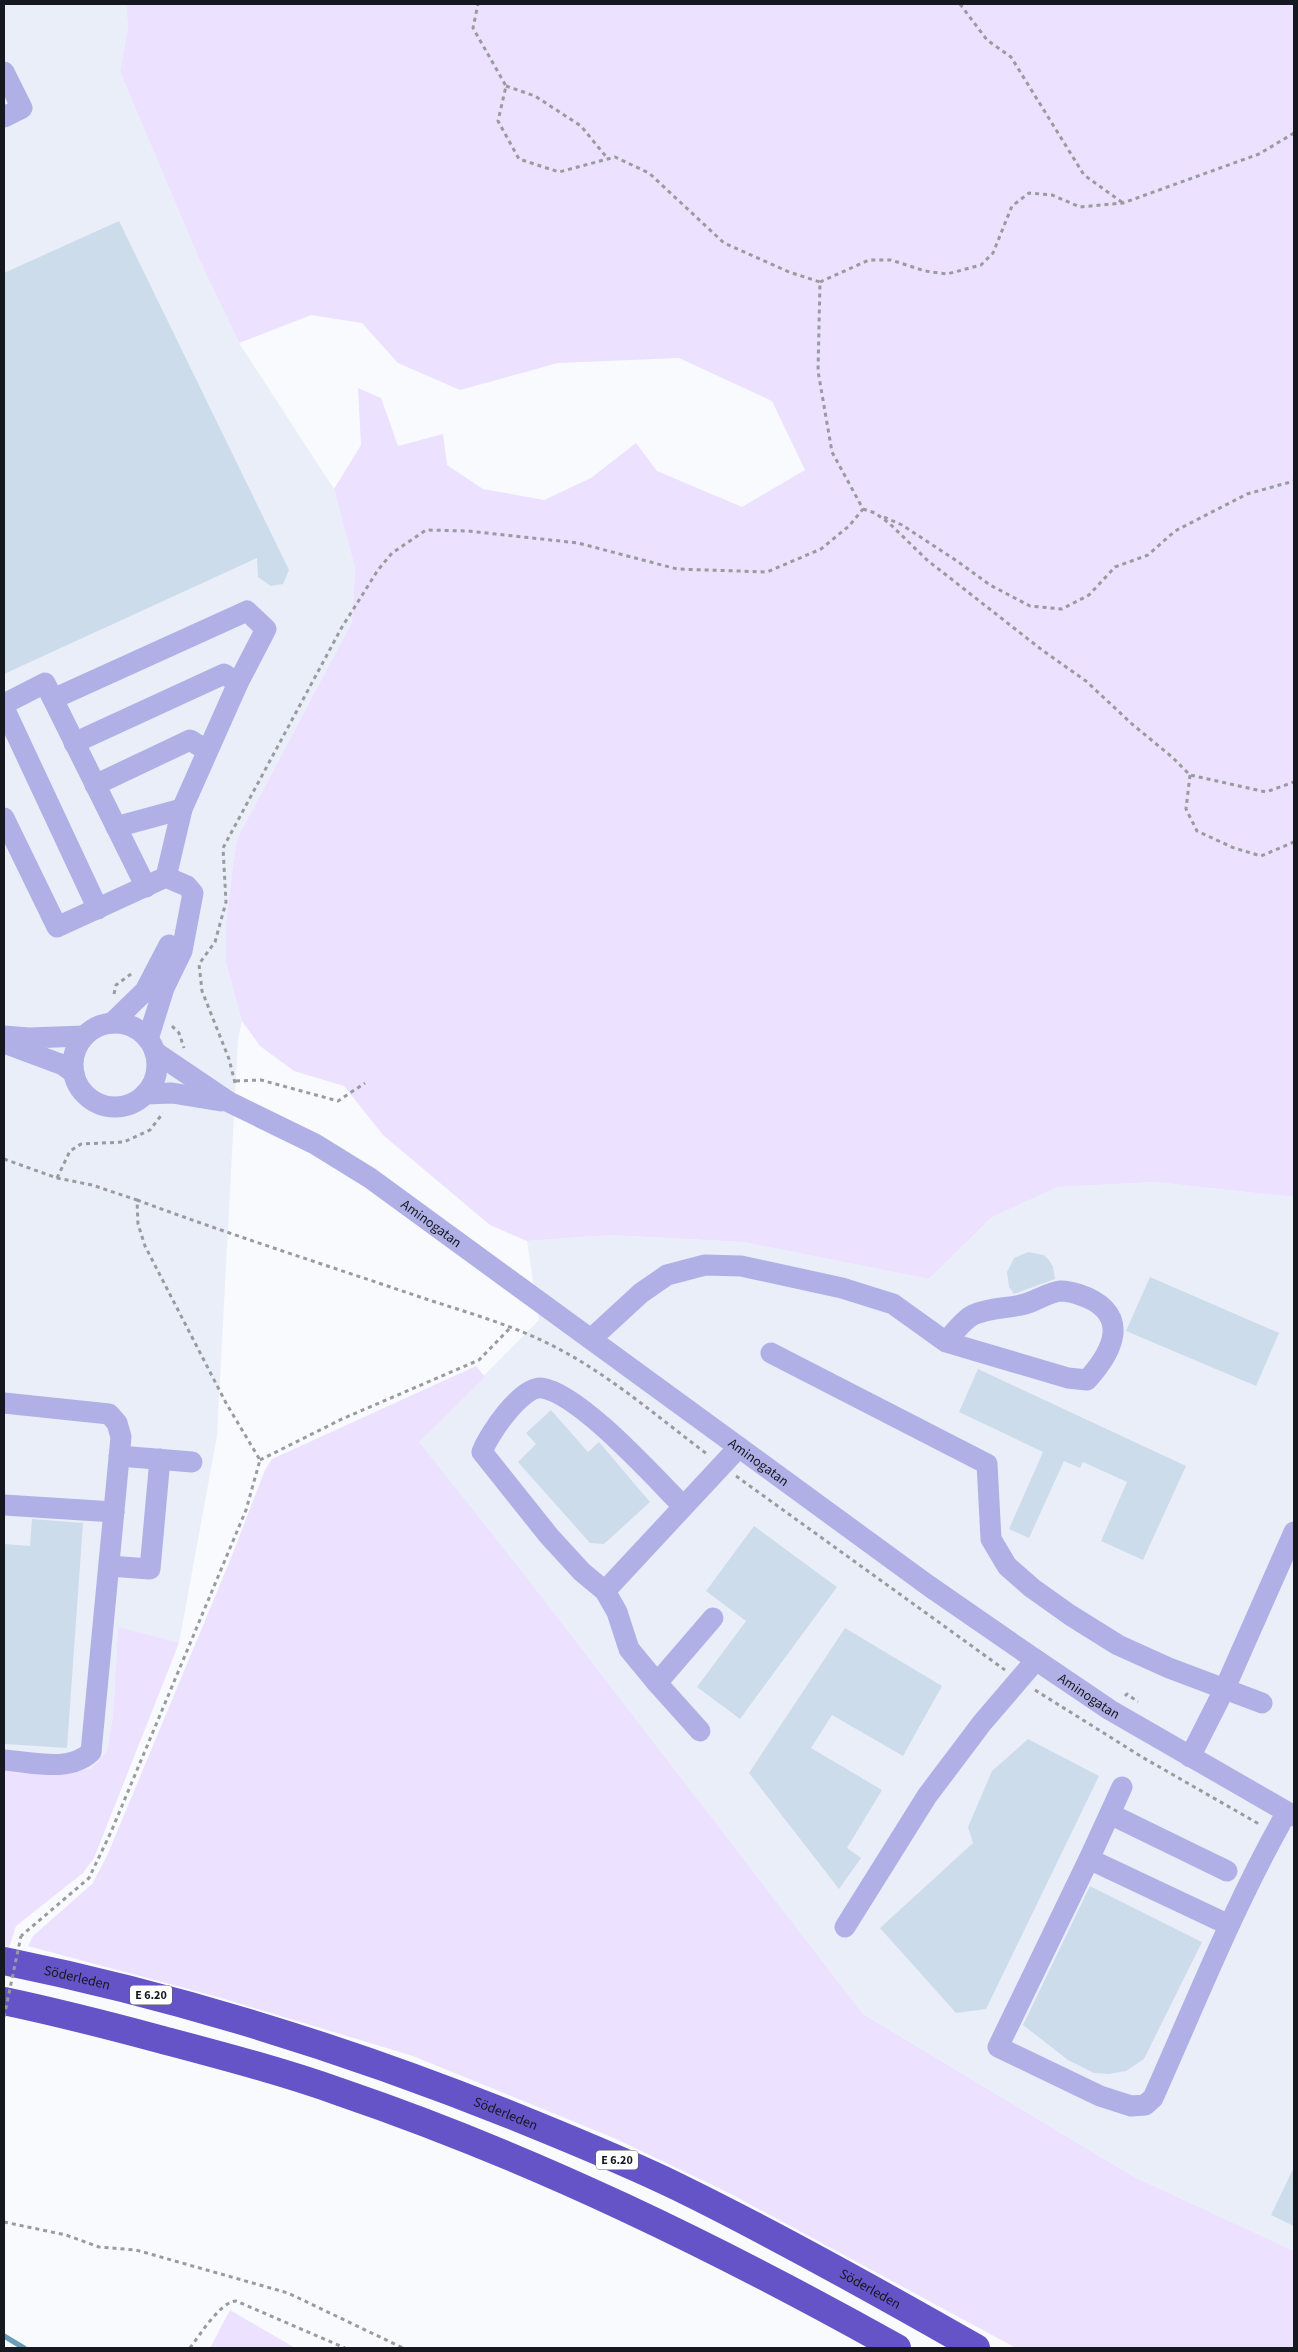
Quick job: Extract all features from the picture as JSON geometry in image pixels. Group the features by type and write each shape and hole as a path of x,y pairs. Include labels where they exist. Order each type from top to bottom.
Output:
{"highway":[{"name":"Söderleden","path":"4,1960 134,1990 236,2019 352,2055 487,2105 677,2187 861,2282 976,2348"},
{"path":"4,2001 58,2012 203,2051 338,2091 458,2135 678,2232 897,2348"}],"street":[{"path":"4,72 22,108 4,117"},
{"path":"53,699 246,611 266,629 238,682 206,750 182,808 166,878"},
{"path":"74,742 224,674 238,682"},
{"path":"98,909 4,706 45,683 146,887"},
{"path":"95,785 190,740 206,750"},
{"path":"116,827 182,808"},
{"path":"4,818 57,927 166,878 187,886 193,893 193,903 186,923 182,951 164,988 152,1046 157,1071 150,1088 145,1094"},
{"path":"4,1043 74,1072 75,1053 84,1036 97,1027 112,1023 145,992 170,943 186,923"},
{"name":"Aminogatan","path":"112,1023 136,1028 152,1046 229,1102 315,1144 370,1178 929,1586 1036,1660 1110,1710 1190,1758 1290,1814"},
{"path":"4,1036 29,1038 84,1036"},
{"name":"Aminogatan","path":"74,1072 83,1091 98,1103 118,1106 136,1101 145,1094 172,1093 229,1102"},
{"path":"591,1339 641,1293 667,1275 705,1264 741,1266 842,1288 893,1304 946,1342 1068,1378 1087,1380 1101,1364 1109,1351 1113,1336 1113,1322 1106,1308 1086,1297 1061,1291 1023,1305 992,1308 971,1316 946,1342"},
{"path":"770,1353 987,1464 991,1539 1007,1566 1032,1588 1070,1616 1118,1645 1169,1668 1262,1703"},
{"path":"683,1506 583,1410 556,1392 540,1387 532,1389 514,1404 494,1428 482,1452 549,1536 582,1572 605,1591 617,1612 629,1649 657,1684 700,1731"},
{"path":"4,1403 110,1414 117,1423 121,1437 91,1752 83,1760 69,1765 4,1760"},
{"path":"605,1591 739,1447"},
{"path":"119,1456 192,1462"},
{"path":"109,1566 150,1569 160,1459"},
{"path":"4,1504 114,1512"},
{"path":"1190,1758 1225,1688 1294,1532"},
{"path":"657,1684 713,1618"},
{"path":"845,1927 927,1796 982,1723 1036,1660"},
{"path":"1122,1787 998,2047 1092,2092 1131,2106 1145,2105 1153,2098 1229,1926 1275,1833 1290,1814"},
{"path":"1110,1814 1227,1871"},
{"path":"1089,1859 1229,1926"}],"path":[{"path":"478,4 473,28 506,86 535,96 581,126 608,159"},
{"path":"960,4 986,40 1011,57 1084,175 1123,204"},
{"path":"506,86 498,121 519,159 559,172 614,157 649,173 724,243 789,272 820,282 869,260 891,260 925,271 947,274 981,265 993,253 1012,206 1029,193 1052,196 1080,206 1123,204 1259,154 1294,133"},
{"path":"820,282 818,370 832,452 862,509 875,512 902,525 990,585 1030,606 1062,609 1089,595 1115,567 1148,554 1175,531 1247,494 1294,481"},
{"path":"229,1102 236,1081 202,991 199,964 215,942 226,902 223,848 342,627 378,570 392,553 426,530 468,531 578,543 677,569 767,572 821,549 849,526 862,509"},
{"path":"875,512 927,560 1042,650 1086,681 1132,724 1172,757 1190,776 1266,792 1294,782"},
{"path":"1190,776 1186,809 1197,831 1234,848 1261,856 1294,842"},
{"path":"236,1081 261,1080 338,1101 365,1083"},
{"path":"137,1200 234,1236 510,1328 544,1342 583,1364 639,1403 951,1633 1020,1680 1142,1757 1275,1833"},
{"path":"260,1460 342,1419 479,1360 510,1328"},
{"path":"4,2017 21,1936 50,1912"},
{"path":"4,2222 66,2235 98,2247 136,2250 208,2268 288,2293 403,2348"},
{"path":"190,2348 223,2306 230,2301 236,2300 345,2348"}],"shaded area":[{"path":"4,4 126,4 128,27 120,72 200,261 239,343 334,489 355,568 352,622 237,839 226,921 226,963 242,1021 238,1040 217,1436 179,1643 118,1628 113,1715 107,1751 92,1768 64,1774 4,1769"},
{"path":"126,4 1294,4 1294,1197 1155,1182 1058,1187 992,1217 929,1279 743,1242 610,1235 527,1241 490,1225 383,1135 344,1086 294,1071 260,1046 242,1021 226,963 226,921 237,839 352,622 355,568 334,489 361,445 358,388 381,398 398,446 443,434 447,465 483,489 544,500 591,478 636,443 657,471 742,507 805,470 772,401 679,358 558,363 460,390 398,363 362,323 311,315 239,343 200,261 120,72 128,27"},
{"path":"1155,1182 1294,1197 1294,2251 1134,2177 863,2014 524,1574 418,1442 539,1320 527,1241 610,1235 743,1242 929,1279 992,1217 1058,1187"},
{"path":"476,1366 485,1377 419,1442 524,1574 863,2014 1134,2177 1294,2251 1294,2348 1016,2348 729,2193 614,2138 413,2056 218,1997 28,1946 33,1936 92,1884 107,1856 229,1563 265,1470 272,1459"},
{"path":"118,1627 179,1643 94,1858 83,1873 16,1926 9,1947 4,1946 4,1769 64,1774 92,1768 107,1751 113,1715"},
{"path":"230,2310 295,2348 210,2348"}],"building":[{"path":"119,221 289,570 283,584 271,586 258,577 257,558 4,674 4,273"},
{"path":"1028,1252 1044,1255 1049,1260 1053,1267 1055,1279 1014,1294 1009,1287 1007,1272 1014,1258"},
{"path":"1150,1277 1279,1333 1256,1386 1126,1331"},
{"path":"978,1369 1186,1466 1143,1560 1101,1541 1127,1482 1083,1462 1080,1468 1064,1461 1029,1538 1009,1529 1043,1452 959,1412"},
{"path":"551,1410 588,1452 599,1442 650,1502 604,1544 590,1543 518,1462 536,1444 526,1433"},
{"path":"32,1519 83,1523 67,1748 4,1744 4,1544 30,1546"},
{"path":"754,1526 837,1587 740,1719 697,1687 746,1621 706,1591"},
{"path":"845,1628 942,1686 903,1756 832,1715 811,1748 882,1790 847,1848 861,1858 839,1889 749,1773"},
{"path":"1028,1739 1099,1776 986,2009 956,2013 880,1928 973,1843 968,1827 992,1771"},
{"path":"1090,1886 1202,1942 1144,2059 1126,2071 1109,2074 1094,2073 1068,2060 1023,2025"},
{"path":"1294,2167 1294,2226 1271,2215"}],"waterway":[{"path":"4,2336 24,2348"}]}
